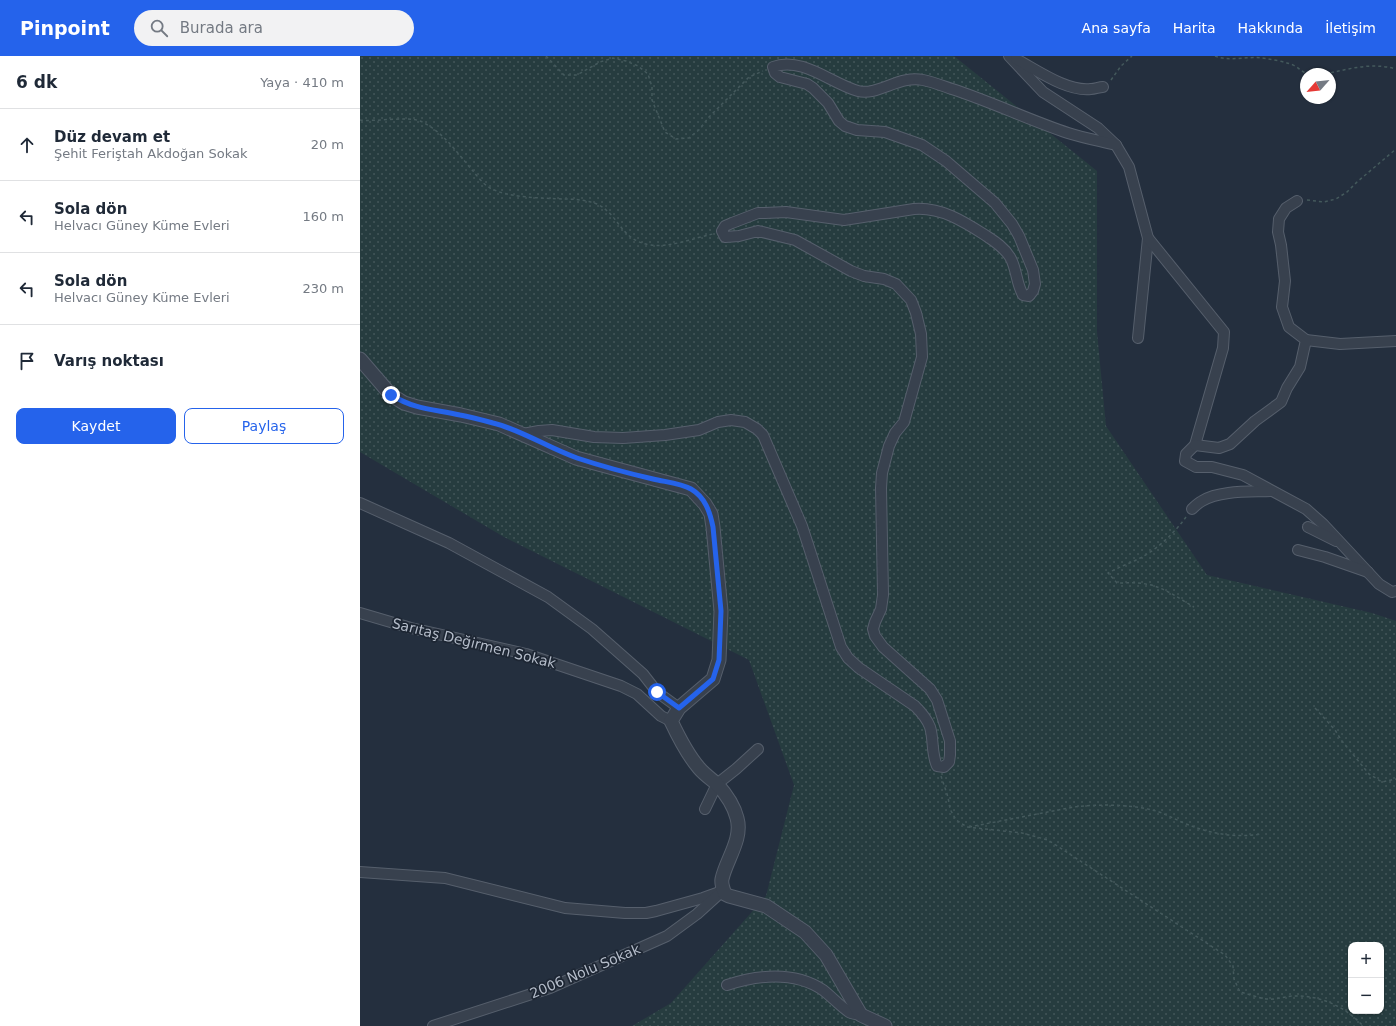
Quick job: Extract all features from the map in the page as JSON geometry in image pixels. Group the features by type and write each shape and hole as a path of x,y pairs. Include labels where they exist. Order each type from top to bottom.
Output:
{"street":[{"path":"1010,56 1063,84 1090,90 1103,87"},
{"path":"1010,56 1043,92 1098,128 1116,145 1129,167 1148,238 1138,338"},
{"path":"523,434 552,430 594,437 623,438 665,435 699,430 718,422 731,420 745,422 757,429 763,435 802,526 841,647 853,663 915,706 924,716 930,727 932,746 937,766 944,766 949,762 951,748 949,734 937,700 930,689 878,642 873,629 881,609 883,595 882,473 891,439 904,422 922,357 921,334 914,306 907,294 896,284 884,279 864,276 851,271 795,240 758,231 739,236 726,237 722,231 726,226 732,223 765,213 786,212 844,220 921,209 935,210 961,220 1000,245 1010,256 1022,295 1029,296 1033,291 1035,277 1019,236 1012,224 995,203 935,152 916,142 885,132 857,130 845,126 839,121 828,104 808,84 780,77 775,73 773,67 778,63 785,61 805,64 817,68 853,89 866,92 906,80 923,80 975,96 1068,133 1116,145"},
{"path":"1297,201 1286,208 1279,219 1278,232 1285,281 1282,307 1289,327 1306,340 1340,344 1396,341"},
{"path":"1148,238 1224,332 1223,348 1194,445 1186,454 1185,461 1196,467 1212,467 1243,475 1306,508 1358,560 1379,584 1392,592 1396,591"},
{"path":"1194,445 1219,448 1230,444 1255,421 1281,402 1287,388 1300,367 1306,340"},
{"path":"360,359 391,395 404,403 499,424 576,458 691,489 705,504 710,514 713,527 721,611 719,660 713,679 679,708 671,722 689,756 728,797 738,820 735,844 722,879 722,889 725,894 766,906 805,932 826,955 861,1015"},
{"path":"1192,509 1202,500 1215,496 1242,492 1274,491"},
{"path":"360,503 449,544 548,597 592,629 643,674 657,692 679,708"},
{"path":"1308,527 1341,543"},
{"path":"1298,550 1325,557 1368,572"},
{"name":"Sarıtaş Değirmen Sokak","path":"360,613 411,628 526,654 621,686 637,694 661,716 671,722"},
{"path":"705,810 717,784 758,749"},
{"path":"360,872 445,878 565,908 625,913 646,913 656,911 704,898 717,893 722,889"},
{"name":"2006 Nolu Sokak","path":"433,1026 550,988 667,936 696,914 722,889"},
{"path":"727,985 756,977 782,977 796,979 810,983 850,1012 861,1015 885,1026"}],"path":[{"path":"546,56 564,75 577,75 600,62 613,58 626,60 638,66 648,74 652,87 652,100 665,132 676,139 689,138 700,129 708,118 749,77 773,67"},
{"path":"1103,87 1114,78 1121,66 1132,56"},
{"path":"1215,56 1222,59 1249,57 1262,58 1294,66 1300,70"},
{"path":"1336,71 1359,66 1373,65 1386,66 1396,69"},
{"path":"360,120 418,120 430,126 441,135 488,187 515,195 584,200 598,205 608,213 626,234 637,242 664,246 722,231"},
{"path":"1297,201 1311,200 1324,202 1336,199 1347,192 1396,149"},
{"path":"1192,509 1175,531 1154,548 1143,556 1108,574 1117,584 1145,584 1159,587 1194,607"},
{"path":"1314,708 1335,730 1369,774 1382,782 1396,779"},
{"path":"937,766 948,796 950,809 956,820 967,827 1022,833 1048,840 1225,955 1233,966 1234,979 1240,992 1267,999 1280,999 1293,996 1306,996 1320,999 1347,1012 1363,1026"},
{"path":"967,827 1074,807 1114,806 1142,808 1156,811 1169,815 1194,827 1220,835 1242,836 1262,834"}],"green space":[{"path":"360,56 954,56 1097,171 1097,332 1106,426 1207,575 1372,613 1396,621 1396,1026 632,1026 671,1003 766,896 794,785 749,660 504,537 360,452"}],"route":[{"path":"391,395 404,403 417,407 499,424 576,458 682,486 691,489 699,496 710,514 713,527 721,611 719,660 713,679 679,708 657,692"}]}
